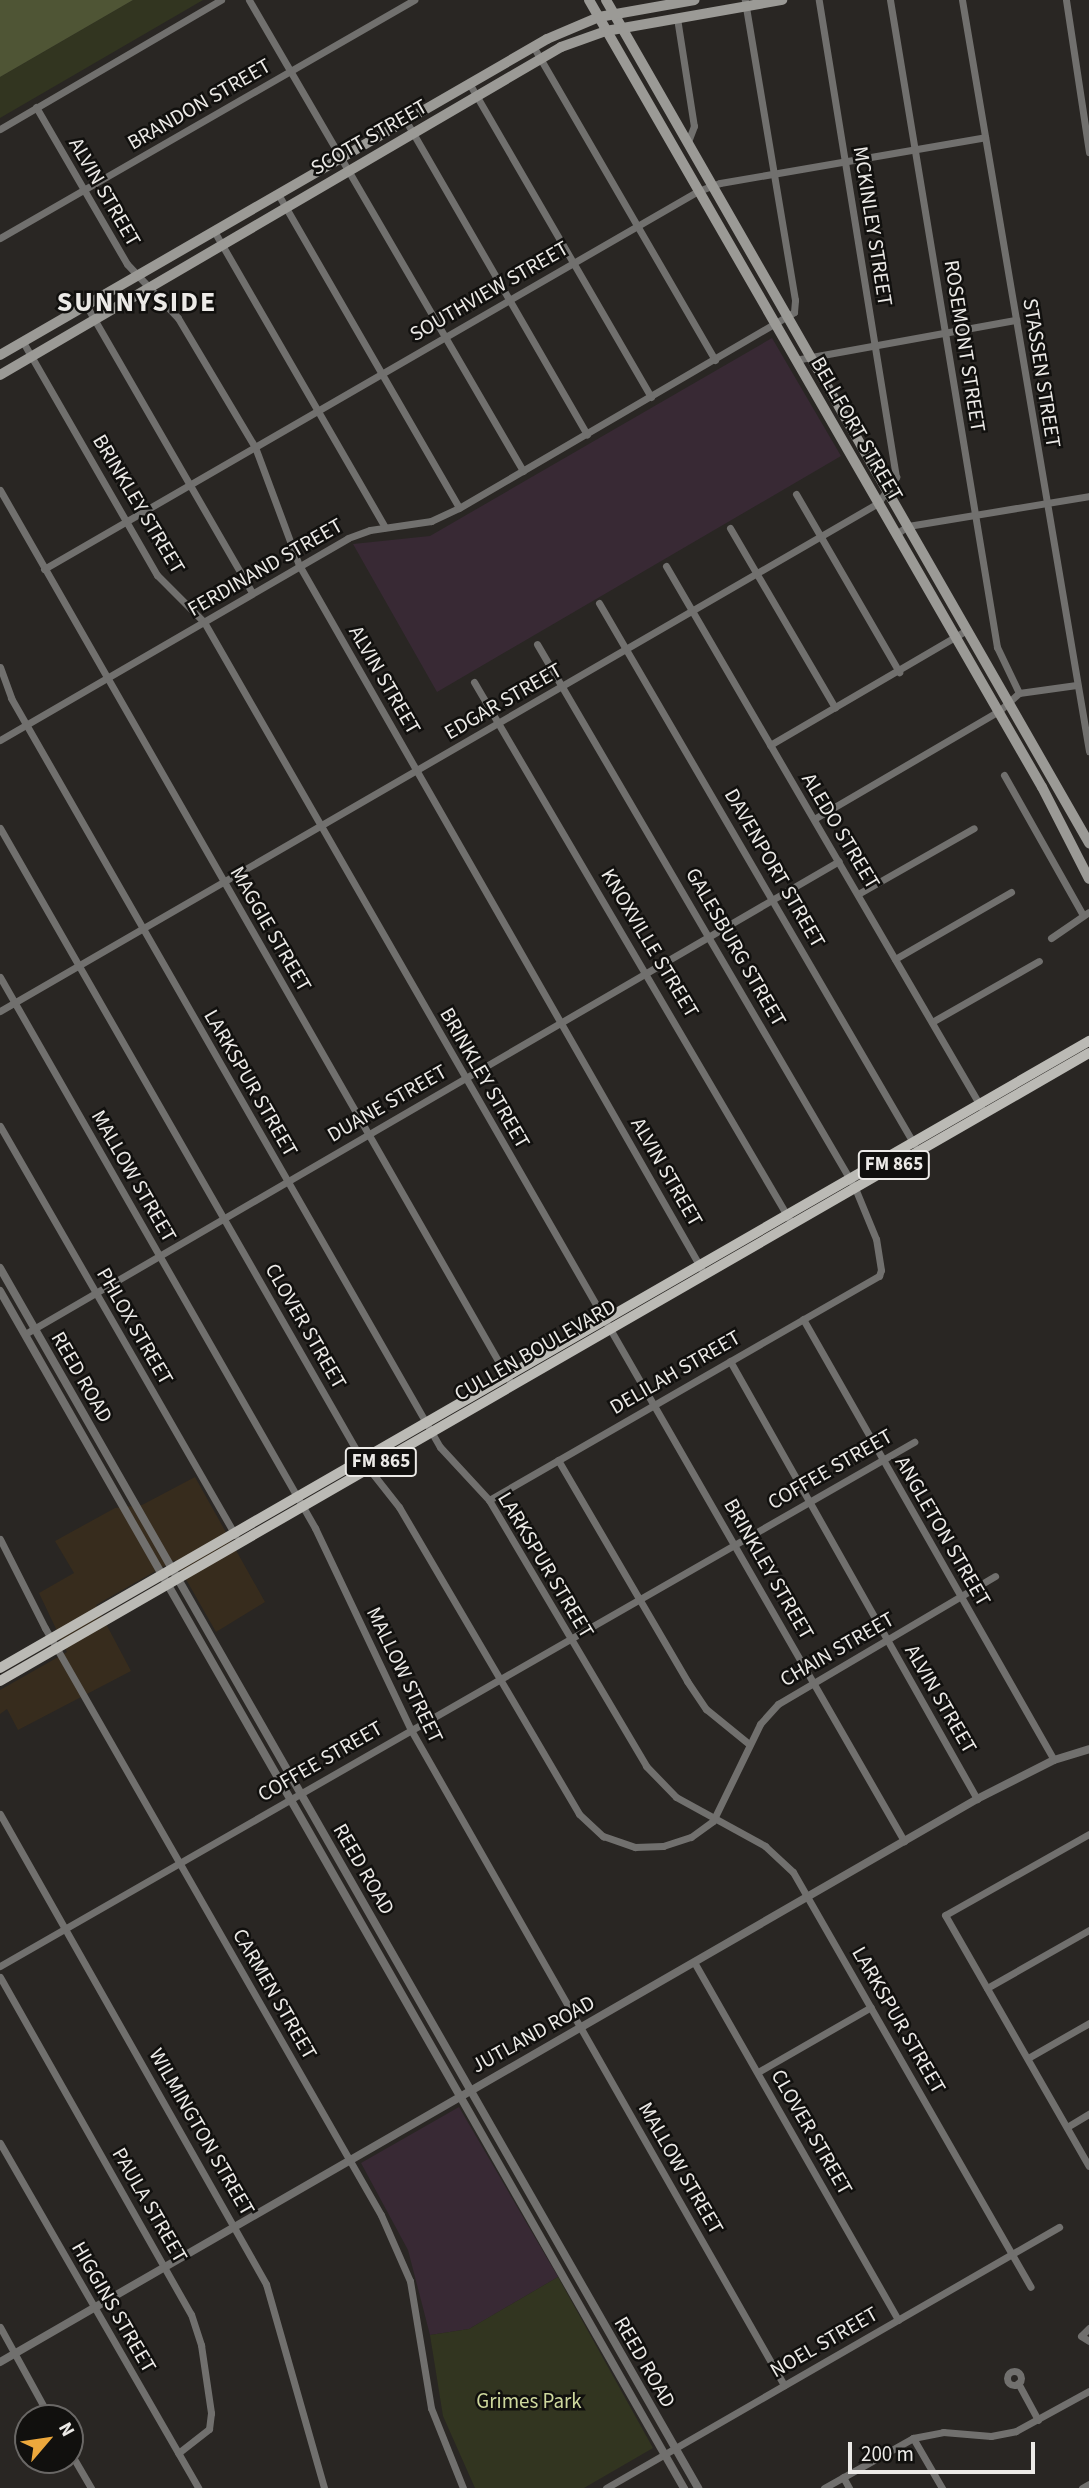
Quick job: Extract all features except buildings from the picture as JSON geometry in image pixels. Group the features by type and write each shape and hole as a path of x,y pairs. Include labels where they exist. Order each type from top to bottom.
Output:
{"main road":[{"name":"BELLFORT STREET","path":"589,0 1086,861 1089,879"},
{"name":"BELLFORT STREET","path":"606,0 1089,843"},
{"name":"SCOTT STREET","path":"0,355 533,46 599,17 694,0"},
{"name":"SCOTT STREET","path":"0,375 576,40 606,31 746,3 782,0"},
{"path":"661,127 674,119"},
{"path":"737,258 750,251"},
{"path":"838,435 851,427"},
{"path":"1042,787 1054,780"},
{"name":"CULLEN BOULEVARD","path":"982,1109 1089,1041"},
{"name":"CULLEN BOULEVARD","path":"0,1681 54,1644 170,1576 915,1147 1089,1053"},
{"name":"CULLEN BOULEVARD","path":"0,1668 54,1644"}],"street":[{"path":"0,128 221,0"},
{"path":"249,0 523,471"},
{"name":"BRANDON STREET","path":"0,238 414,0"},
{"name":"MCKINLEY STREET","path":"819,0 896,477 888,489"},
{"name":"ROSEMONT STREET","path":"890,0 997,648 1019,693"},
{"name":"STASSEN STREET","path":"962,0 1089,751"},
{"path":"1066,0 1089,152"},
{"path":"746,3 795,300 796,309 788,317"},
{"path":"677,18 694,126 688,142"},
{"path":"533,46 715,360"},
{"path":"469,83 651,397"},
{"path":"1078,87 1089,85"},
{"name":"ALVIN STREET","path":"36,107 83,191 138,276 150,286 188,334 255,447 299,565 702,1270"},
{"path":"406,121 587,434"},
{"name":"SOUTHVIEW STREET","path":"44,569 572,261 698,191 712,185 774,173 985,137"},
{"path":"278,194 459,508"},
{"path":"214,232 385,527"},
{"path":"86,305 252,593"},
{"name":"FERDINAND STREET","path":"0,740 348,538 385,527 431,521 459,508 788,317"},
{"path":"795,359 1016,320"},
{"name":"BRINKLEY STREET","path":"23,342 157,575 204,622 904,1841"},
{"path":"878,503 888,489"},
{"name":"MAGGIE STREET","path":"0,490 509,1381"},
{"path":"796,494 899,672"},
{"path":"896,534 908,526 1089,496"},
{"name":"EDGAR STREET","path":"0,1011 878,503"},
{"path":"730,528 835,708"},
{"name":"ALEDO STREET","path":"666,566 982,1109"},
{"name":"DAVENPORT STREET","path":"599,603 775,900 915,1147"},
{"path":"770,745 967,630"},
{"name":"GALESBURG STREET","path":"537,644 712,938 852,1184 876,1239 879,1276"},
{"name":"LARKSPUR STREET","path":"0,667 26,725 429,1428 452,1463 489,1500 646,1766 676,1797 713,1821 765,1846 793,1872 1031,2287"},
{"name":"KNOXVILLE STREET","path":"474,682 648,974 790,1220"},
{"path":"814,819 999,711 1019,693 1076,685"},
{"path":"1004,775 1086,914 1051,938"},
{"name":"CLOVER STREET","path":"0,828 365,1465 399,1507 474,1640 501,1676 579,1814 597,1830 635,1847 663,1846 691,1837 713,1821"},
{"path":"859,894 974,828"},
{"name":"DUANE STREET","path":"25,1334 223,1217 712,938 839,861"},
{"path":"895,959 1011,892"},
{"path":"932,1022 1039,961"},
{"name":"MALLOW STREET","path":"0,977 300,1502 411,1730 784,2385"},
{"name":"PHLOX STREET","path":"0,1126 237,1539"},
{"name":"REED ROAD","path":"0,1268 122,1482 217,1670 684,2488"},
{"name":"DELILAH STREET","path":"489,1500 879,1276"},
{"name":"REED ROAD","path":"0,1291 113,1488 226,1665 698,2488"},
{"name":"ANGLETON STREET","path":"803,1319 1054,1760"},
{"name":"ALVIN STREET","path":"730,1361 977,1799"},
{"path":"69,1411 78,1405"},
{"name":"COFFEE STREET","path":"0,1966 501,1676 914,1442"},
{"path":"558,1460 706,1709 749,1744"},
{"path":"113,1488 122,1482"},
{"name":"CARMEN STREET","path":"0,1539 54,1644 349,2160 410,2281 431,2408 463,2488"},
{"name":"CHAIN STREET","path":"713,1821 749,1744 778,1704 996,1576"},
{"path":"217,1670 226,1665"},
{"name":"JUTLAND ROAD","path":"0,2362 977,1799 1054,1760 1089,1749"},
{"name":"WILMINGTON STREET","path":"0,1814 236,2226 266,2284 282,2328 307,2437 324,2488"},
{"path":"1089,1834 945,1915 1089,2166"},
{"path":"355,1912 365,1906"},
{"path":"987,1988 1089,1930"},
{"name":"CLOVER STREET","path":"694,1962 898,2320"},
{"name":"PAULA STREET","path":"0,1977 191,2314 201,2345 211,2413 209,2429 178,2453"},
{"path":"410,2008 420,2002"},
{"path":"758,2072 871,2007"},
{"path":"1028,2058 1089,2023"},
{"path":"1067,2127 1089,2114"},
{"name":"HIGGINS STREET","path":"0,2143 198,2488"},
{"path":"514,2188 523,2183"},
{"name":"NOEL STREET","path":"606,2488 1059,2227"},
{"path":"555,2261 564,2255"},
{"path":"0,2328 42,2404"},
{"path":"1089,2328 1081,2336 1089,2341"},
{"path":"614,2364 623,2360"},
{"path":"1018,2384 1038,2420"},
{"path":"824,2488 913,2438 943,2432 991,2436 1038,2420 1089,2391"},
{"path":"913,2438 942,2488"},
{"path":"843,2477 849,2488"},
{"path":"1082,2488 1089,2484"}],"shaded area":[{"path":"772,338 841,456 437,692 353,544 430,536"},
{"path":"195,1477 265,1602 216,1632 175,1560 96,1605 131,1671 18,1730 7,1709 0,1714 0,1690 67,1652 39,1593 74,1573 55,1541 115,1508 142,1505"},
{"path":"459,2107 558,2277 469,2329 430,2335 408,2250 361,2163"}],"green space":[{"path":"0,0 133,0 0,77"},
{"path":"133,0 203,0 0,118 0,77"},
{"name":"Grimes Park","path":"558,2277 653,2448 584,2488 475,2488 443,2416 430,2335 469,2329"}],"district":[{"name":"SUNNYSIDE","path":"137,302"}]}
